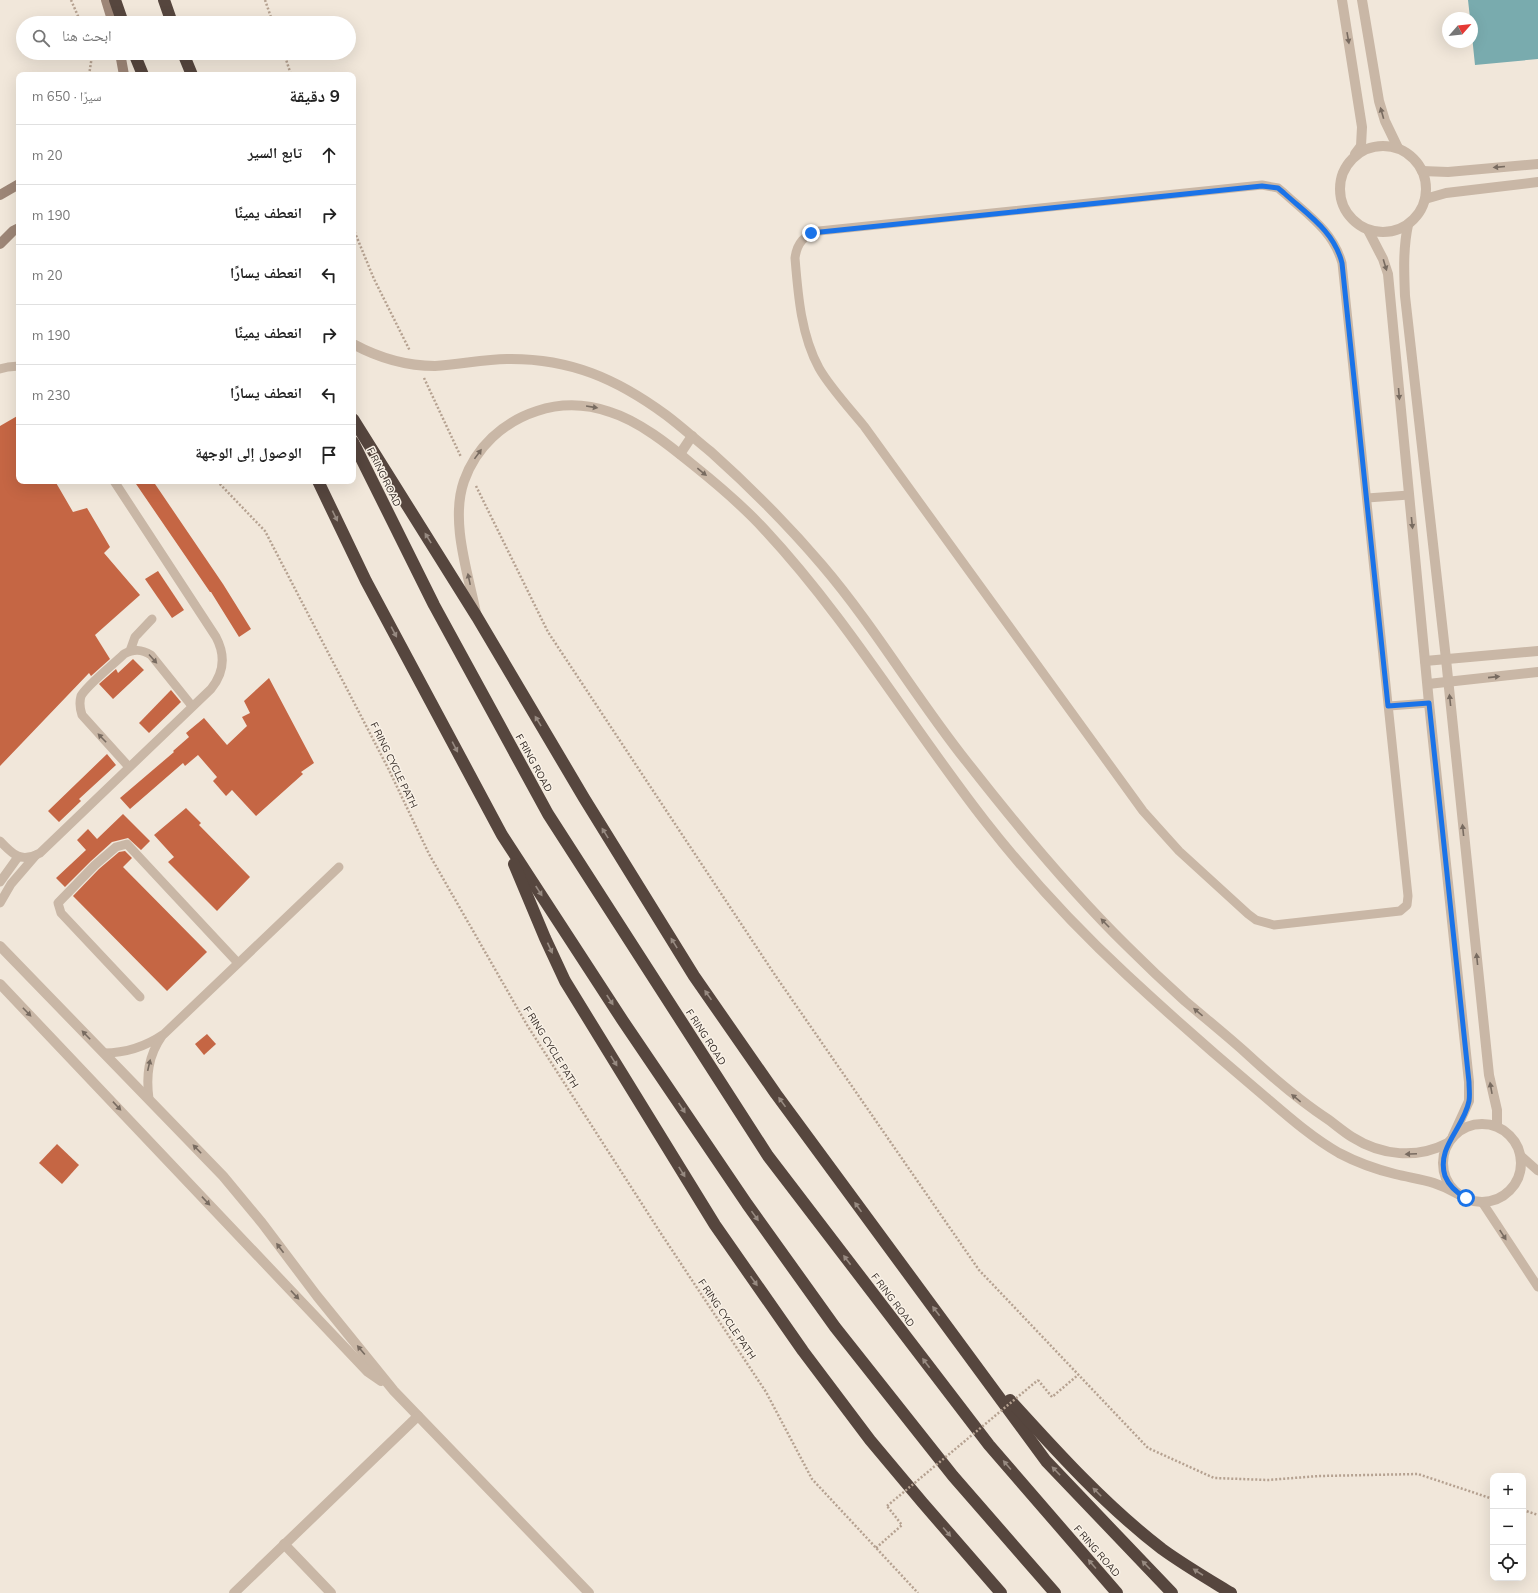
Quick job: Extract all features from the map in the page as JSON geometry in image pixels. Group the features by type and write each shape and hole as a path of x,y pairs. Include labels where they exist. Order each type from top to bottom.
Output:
{"highway":[{"path":"115,0 121,16"},
{"path":"164,0 170,16"},
{"path":"137,60 141,72"},
{"path":"186,60 191,72"},
{"path":"356,424 477,617 584,798 694,976 776,1094 1046,1461 1172,1593"},
{"name":"F RING ROAD","path":"356,448 434,605 548,814 768,1156 989,1445 1117,1593"},
{"path":"319,484 366,581 502,835 654,1067 747,1204 835,1327 954,1476 1055,1593"},
{"path":"502,835 565,982 715,1226 802,1351 870,1440 983,1574 1001,1593"},
{"path":"968,1354 1060,1455 1108,1503 1163,1549 1231,1593"},
{"path":"983,1574 997,1593"}],"street":[{"path":"106,0 111,16"},
{"path":"1342,0 1362,127 1361,146 1350,160 1344,169 1340,179 1340,200 1344,210 1350,218 1358,225 1368,230 1378,232 1398,230 1408,225 1416,218 1425,199 1426,189 1422,171 1414,159 1398,148 1377,146 1362,151 1350,160"},
{"path":"1362,0 1379,101 1384,121 1398,148"},
{"path":"121,60 123,72"},
{"path":"1422,171 1448,172 1538,164"},
{"path":"1425,199 1446,193 1538,182"},
{"path":"0,195 16,186"},
{"path":"1408,225 1404,242 1405,296 1446,659 1489,1075 1496,1110 1496,1126"},
{"path":"0,244 16,230"},
{"path":"1368,230 1383,259 1388,274 1429,703 1469,1082 1469,1101 1442,1161 1446,1179 1458,1194"},
{"path":"356,345 381,357 417,365 446,365 481,360 509,359 538,360 566,364 594,373 652,405 692,436 739,477 782,520 823,566 862,614 912,688 965,760 1021,829 1072,889 1127,946 1184,1000 1244,1051 1275,1081 1307,1106 1354,1138 1384,1150 1406,1154 1428,1152 1451,1139 1460,1130 1478,1124 1488,1124 1505,1131 1512,1138 1520,1155 1520,1170 1518,1177 1510,1190 1497,1199 1482,1202 1474,1201 1432,1181 1399,1175 1361,1163 1325,1145 1270,1102 1126,974 1052,900 985,820 852,636 798,568 762,526 722,488 680,454 635,423 621,416 591,407 576,405 560,406 530,414 503,428 482,448 468,470 458,504 458,522 477,617"},
{"path":"680,454 692,436"},
{"path":"1425,661 1538,651"},
{"path":"1428,684 1538,672"},
{"path":"0,946 223,1176 243,1199 317,1296 394,1391 589,1593"},
{"path":"0,984 368,1372 394,1391"},
{"path":"234,1593 418,1416"},
{"path":"284,1544 331,1593"}],"lane":[{"path":"1262,186 1278,188 1328,233 1339,251 1342,263 1388,706 1406,868 1408,896 1407,905 1404,909 1395,912 1283,924 1269,924 1256,920 1179,851 1143,811 864,426 820,369 809,348 804,327 796,266 796,250 799,243 804,237 819,231 1262,186"},
{"path":"0,369 16,366"},
{"path":"0,842 18,857 29,858 40,853 211,689 219,678 223,664 221,645 116,484"},
{"path":"1367,498 1409,495"},
{"path":"130,651 135,637 152,619"},
{"path":"129,767 86,721 80,708 80,701 86,689 124,654 130,651 145,651 151,655 192,706"},
{"path":"1388,706 1429,703"},
{"path":"140,997 61,914 58,902 95,865 116,847 127,844 238,963"},
{"path":"0,903 11,884 36,855"},
{"path":"0,882 18,857"},
{"path":"104,1054 136,1049 164,1034 339,866"},
{"path":"148,1099 147,1076 149,1064 152,1053 164,1034"},
{"path":"1520,1155 1538,1171"},
{"path":"1482,1202 1538,1287"}],"path":[{"path":"71,0 78,16"},
{"path":"265,0 271,16"},
{"path":"89,72 91,60"},
{"path":"286,60 290,72"},
{"path":"356,235 374,279 548,632 775,975 979,1270 1148,1448 1214,1478 1268,1480 1319,1476 1418,1474 1490,1499"},
{"name":"F RING CYCLE PATH","path":"220,484 265,531 389,770 429,854 527,1025 660,1232 766,1392 812,1479 918,1593"},
{"path":"876,1548 902,1525 887,1506 1038,1380 1052,1397 1078,1375"},
{"path":"1526,1511 1538,1515"}],"water":[{"path":"1468,0 1538,0 1538,59 1475,65 1473,48 1478,48 1478,12 1469,12"}],"building":[{"path":"16,417 16,484 57,484 73,512 87,508 110,547 104,553 140,595 95,635 110,659 91,676 89,673 0,766 0,426"},
{"path":"136,484 155,484 223,584 251,629 239,637"},
{"path":"158,571 184,610 172,618 145,579"},
{"path":"133,659 144,670 113,699 99,684 116,669 118,673"},
{"path":"269,678 314,763 301,772 303,774 256,816 232,790 226,796 213,781 217,777 198,755 185,766 183,763 130,809 120,798 174,752 173,751 189,737 186,733 204,718 227,745 247,726 242,717 250,713 244,701"},
{"path":"171,690 181,702 149,733 139,723"},
{"path":"107,754 116,765 79,799 81,801 59,822 48,811"},
{"path":"186,808 201,823 199,825 250,877 217,911 168,862 174,857 154,835"},
{"path":"123,814 150,841 141,850 128,838 112,842 65,887 56,878 86,850 77,840 88,829 97,839"},
{"path":"125,851 132,858 123,867 207,952 167,991 73,896 99,869 119,852"},
{"path":"207,1034 216,1044 204,1055 195,1044"},
{"path":"57,1144 79,1165 62,1184 39,1163"}],"route":[{"path":"811,233 1270,186 1278,188 1328,233 1339,251 1342,263 1388,706 1429,703 1469,1082 1469,1101 1466,1110 1448,1143 1442,1161 1446,1179 1458,1194 1466,1198"}]}
